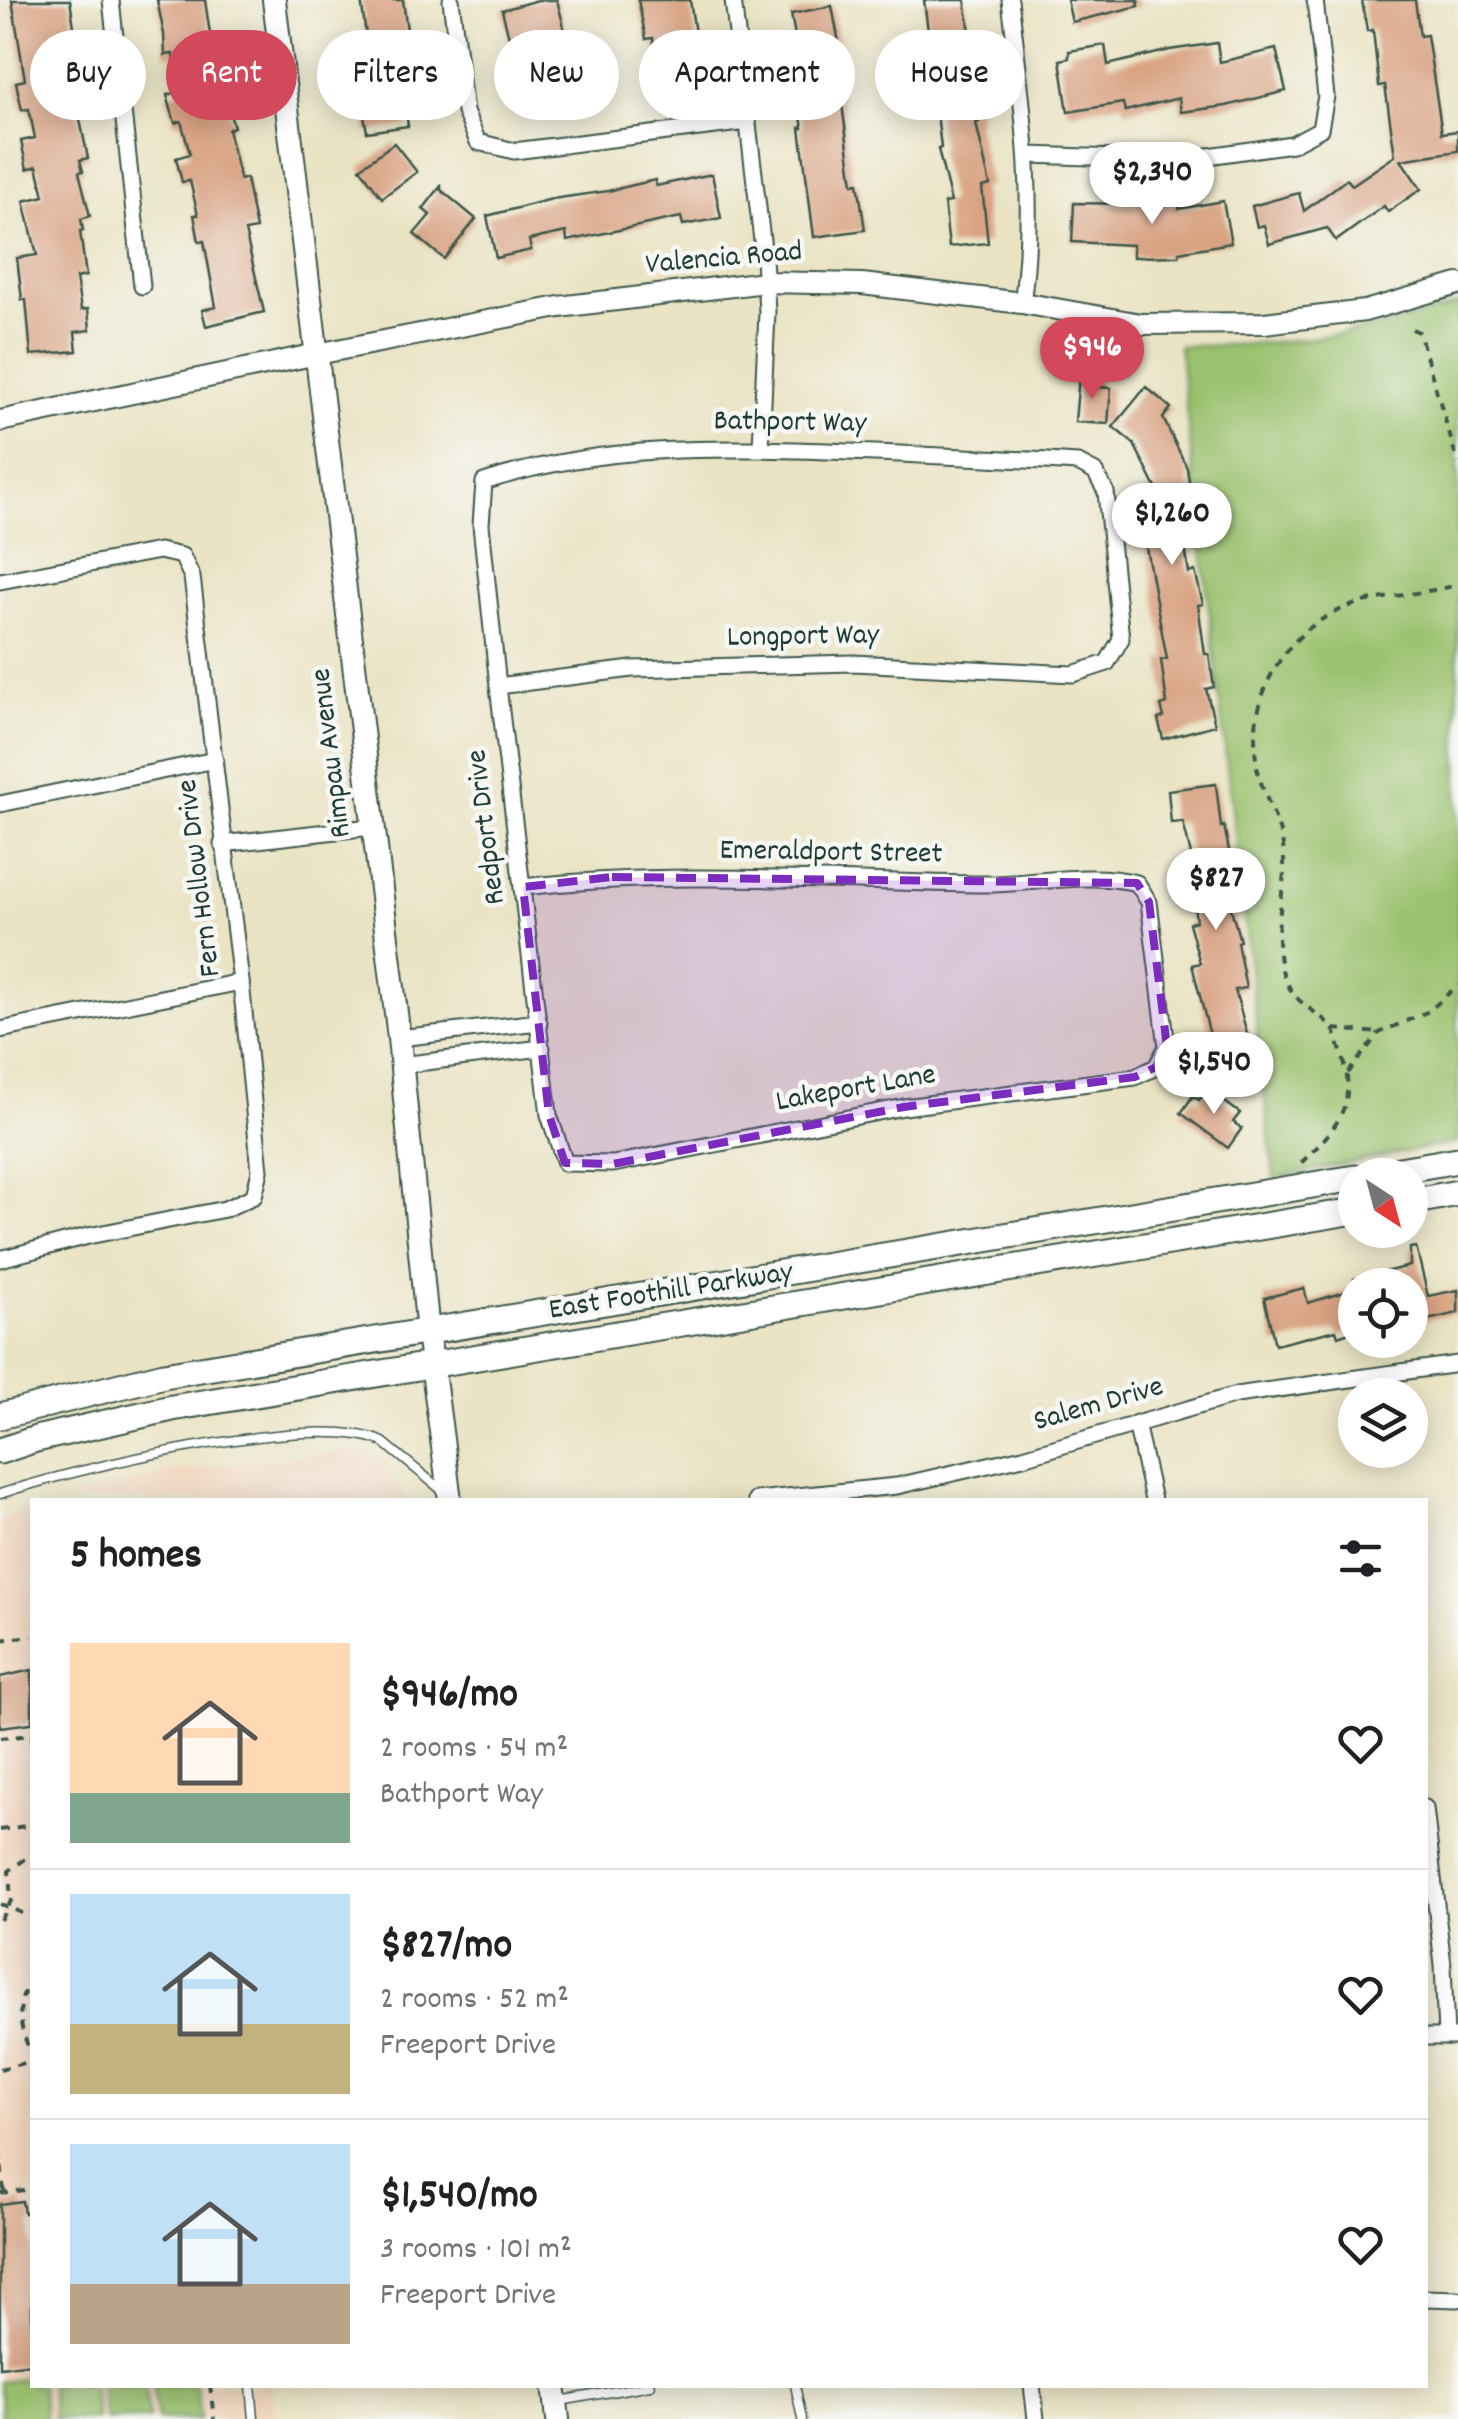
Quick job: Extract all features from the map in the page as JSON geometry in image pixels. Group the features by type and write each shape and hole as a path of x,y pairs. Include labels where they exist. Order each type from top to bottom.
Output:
{"main road":[{"name":"Rimpau Avenue","path":"274,0 449,1498"},
{"path":"1428,1165 1458,1160"},
{"name":"East Foothill Parkway","path":"0,1416 164,1376 1338,1181"},
{"path":"1428,1199 1458,1193"},
{"name":"East Foothill Parkway","path":"0,1451 172,1408 1338,1215"}],"street":[{"path":"112,0 142,286"},
{"path":"451,0 465,112 478,142 514,152 748,122"},
{"path":"733,0 765,282 761,448"},
{"path":"1010,0 1028,155 1030,226 1022,303"},
{"path":"1028,155 1180,160 1292,144 1320,129 1326,96 1315,0"},
{"name":"Valencia Road","path":"0,421 559,307 765,282 862,284 1022,303 1140,324 1264,324 1365,311 1458,284"},
{"name":"Bathport Way","path":"484,482 522,469 646,450 761,448 1078,463 1095,472 1106,492 1121,639 1107,663"},
{"name":"Redport Drive","path":"484,482 480,525 549,1115 565,1163"},
{"name":"Fern Hollow Drive","path":"0,582 159,551 182,556 192,577 260,1171 254,1196 224,1209 88,1236 0,1259"},
{"name":"Longport Way","path":"498,686 632,669 853,663 1073,674 1107,663"},
{"path":"0,804 215,760"},
{"path":"222,844 372,827"},
{"name":"Emeraldport Street","path":"523,887 612,877 1022,884 1116,877 1138,882 1149,902 1166,1047 1156,1067"},
{"path":"0,1030 241,982"},
{"path":"398,1038 539,1022"},
{"path":"401,1065 542,1048"},
{"name":"Lakeport Lane","path":"565,1163 614,1164 904,1107 1135,1078 1156,1067"},
{"name":"Salem Drive","path":"797,1498 898,1493 1236,1396 1458,1364"},
{"path":"1136,1423 1153,1498"},
{"path":"1428,1834 1452,2037"},
{"path":"1428,2298 1458,2299"},
{"path":"1032,2388 1036,2419"}],"lane":[{"path":"478,1029 482,1056"},
{"path":"0,1494 176,1450 258,1438 340,1433 373,1436 449,1498"},
{"path":"250,2388 254,2419"},
{"path":"556,2402 633,2388"},
{"path":"795,2388 802,2419"}],"path":[{"path":"1412,328 1419,332 1458,463"},
{"path":"1458,585 1368,601 1317,622 1280,657 1257,706 1254,744 1257,771 1282,837 1285,874 1278,933 1281,963 1294,995 1333,1029 1379,1033 1429,1011 1458,985"},
{"path":"1301,1163 1336,1127 1348,1092 1348,1074 1333,1029"},
{"path":"1348,1074 1379,1033"},
{"path":"0,1640 30,1636"},
{"path":"0,1738 30,1734"},
{"path":"0,1830 30,1826"},
{"path":"0,1920 12,1895 9,1871 30,1855"},
{"path":"0,1904 30,1915"},
{"path":"30,1980 19,2010 30,2052"},
{"path":"0,2069 30,2058"},
{"path":"0,2151 2,2192 30,2189"},
{"path":"210,2388 214,2419"}],"highlighted area":[{"path":"612,877 1137,883 1149,902 1167,1047 1156,1067 1135,1077 904,1107 613,1164 565,1163 549,1115 523,887"}],"shaded area":[{"path":"354,1450 368,1452 379,1460 408,1498 70,1498 178,1470"},
{"path":"30,1509 30,2388 271,2388 275,2419 0,2419 0,1519"}],"green space":[{"path":"1458,304 1458,1142 1376,1158 1338,1158 1338,1165 1274,1178 1179,346 1320,337 1425,315"},
{"path":"30,2378 30,2388 41,2388 45,2419 1,2419 0,2382"},
{"path":"50,2388 93,2388 97,2419 53,2419"},
{"path":"101,2388 145,2388 149,2419 105,2419"},
{"path":"153,2388 196,2388 200,2419 157,2419"}],"building":[{"path":"12,0 70,0 74,30 30,30 30,114 29,109 22,110 16,82 25,80"},
{"path":"157,0 205,0 209,30 166,30 165,55"},
{"path":"361,0 403,0 407,30 365,30"},
{"path":"538,0 557,0 565,30 507,30 502,10"},
{"path":"638,0 690,0 695,30 644,30"},
{"path":"924,0 965,0 970,30 928,30"},
{"path":"1067,0 1138,0 1139,6 1072,22"},
{"path":"1362,0 1415,0 1420,36 1427,35 1442,133 1458,131 1458,151 1401,160 1421,189 1388,212 1384,206 1336,241 1327,228 1269,244 1264,225 1257,227 1252,206 1299,193 1304,211 1347,179 1352,185 1395,156 1385,85 1379,86 1373,30 1367,31"},
{"path":"832,6 837,30 794,30 791,14"},
{"path":"1217,43 1220,62 1276,49 1286,91 1181,112 1179,98 1125,111 1123,103 1068,112 1060,60 1069,58 1069,51 1105,45 1108,65"},
{"path":"31,120 80,120 88,158 80,160 83,171 79,172 90,216 81,219 80,231 86,276 76,278 81,310 88,309 90,330 75,332 77,351 31,355 17,258 37,255 24,201 44,196 37,166 27,169 21,141 35,138"},
{"path":"174,120 232,120 234,127 228,129 240,180 246,178 256,229 245,231 264,312 206,326 202,310 216,307 204,241 199,242 190,181 182,182 176,158 190,154 181,121"},
{"path":"365,120 407,120 408,126 367,132"},
{"path":"802,120 844,120 853,184 858,183 865,230 814,237"},
{"path":"938,120 979,120 976,123 990,185 982,187 988,243 949,247 944,203 951,202 938,149 941,148"},
{"path":"394,143 417,172 382,198 360,168"},
{"path":"712,174 721,218 683,225 681,217 567,241 566,232 529,240 531,250 496,258 487,216 552,199 655,180 656,186"},
{"path":"441,186 476,219 444,259 414,234 430,215 423,209"},
{"path":"1223,201 1231,243 1179,252 1179,256 1133,257 1133,245 1072,242 1074,203 1179,205 1179,209"},
{"path":"1079,376 1100,378 1098,387 1111,388 1108,424 1075,422"},
{"path":"1146,387 1171,408 1163,418 1187,468 1195,519 1181,521 1189,573 1195,571 1203,604 1198,605 1214,687 1206,689 1215,725 1163,739 1158,719 1164,717 1161,706 1167,704 1161,660 1167,659 1144,537 1151,535 1145,492 1157,490 1134,444 1113,427"},
{"path":"1216,784 1221,827 1224,826 1240,904 1230,905 1240,941 1237,942 1246,988 1235,990 1249,1041 1258,1039 1263,1073 1212,1081 1207,1048 1213,1047 1192,965 1200,963 1189,923 1196,921 1190,876 1196,875 1183,822 1171,823 1168,790"},
{"path":"1207,1089 1240,1113 1233,1122 1242,1128 1228,1148 1181,1113 1193,1096 1199,1100"},
{"path":"1410,1248 1416,1248 1421,1268 1401,1268 1410,1266"},
{"path":"1304,1288 1308,1303 1338,1294 1338,1336 1336,1330 1275,1345 1264,1298"},
{"path":"1458,1290 1458,1313 1428,1320 1428,1296"},
{"path":"30,1670 30,1723 0,1727 0,1677"},
{"path":"22,2201 24,2213 30,2212 30,2363 0,2367 0,2204"}]}
